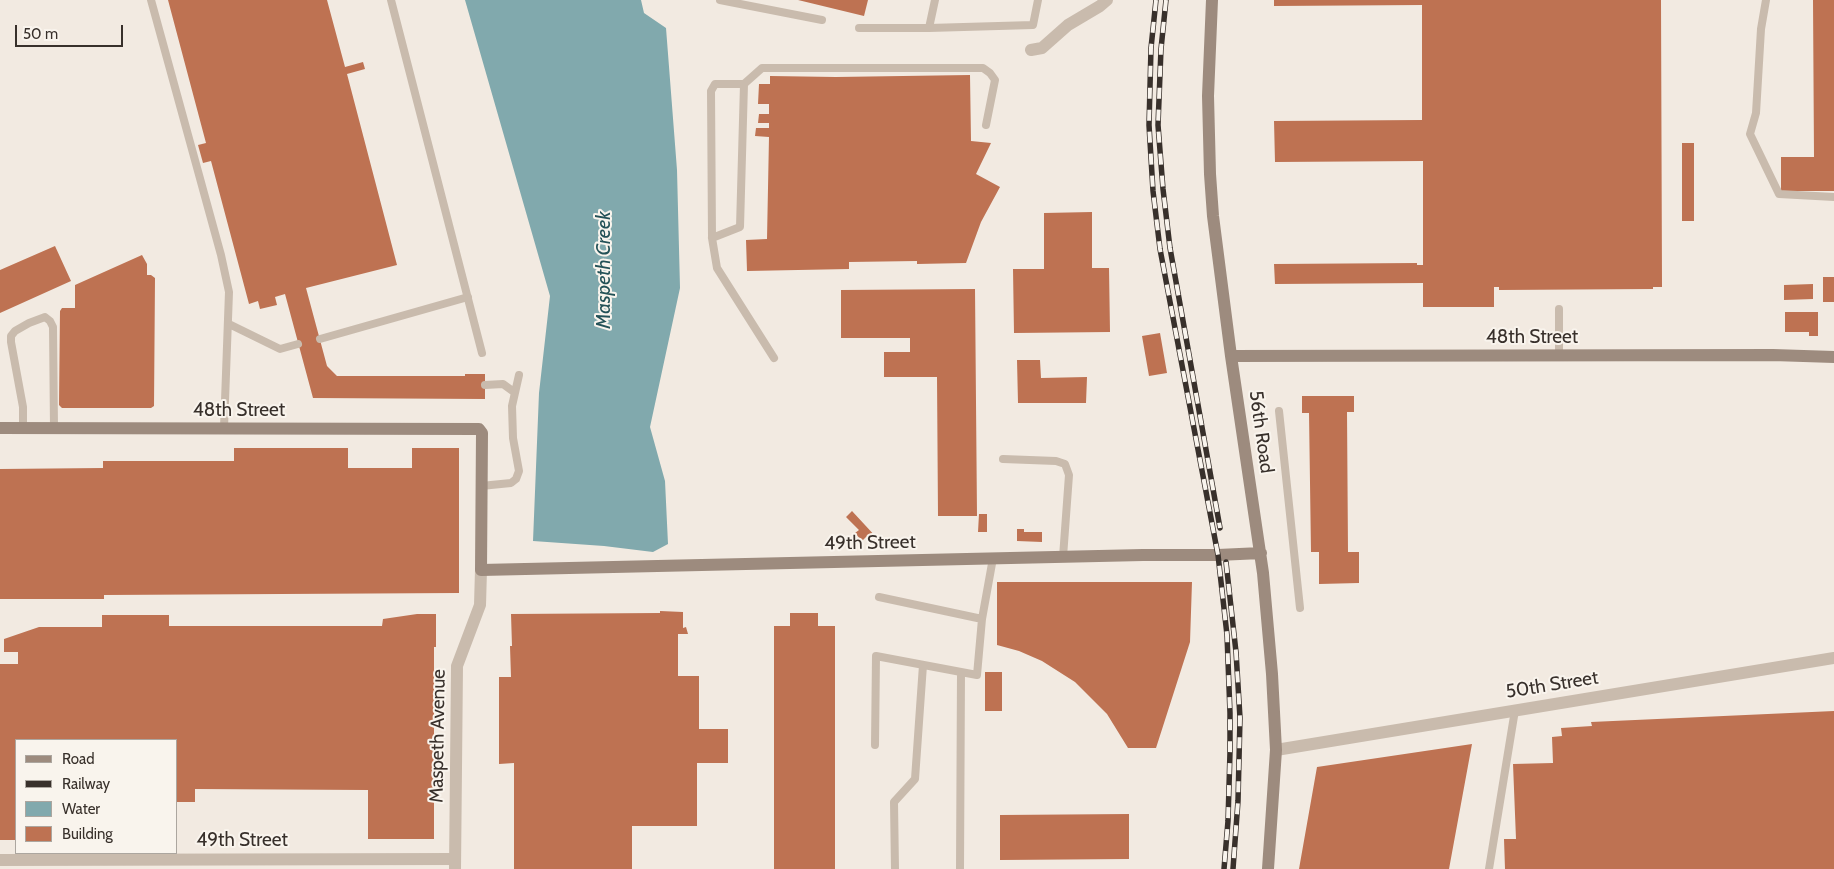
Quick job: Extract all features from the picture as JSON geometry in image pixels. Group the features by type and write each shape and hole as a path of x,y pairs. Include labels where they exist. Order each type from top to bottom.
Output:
{"main road":[{"name":"56th Road","path":"1212,0 1208,96 1210,174 1231,356 1261,553 1270,646 1276,750 1268,869"},
{"name":"48th Street","path":"1231,356 1773,355 1834,357"},
{"name":"48th Street","path":"0,428 478,429"},
{"name":"Maspeth Avenue","path":"478,429 482,433 481,570"},
{"name":"49th Street","path":"481,570 1261,553"}],"street":[{"path":"1031,50 1042,48 1068,25 1107,0"},
{"name":"Maspeth Avenue","path":"455,864 457,666 480,605 481,570"},
{"name":"50th Street","path":"1276,750 1834,658"},
{"name":"49th Street","path":"0,860 455,864"}],"lane":[{"path":"151,0 221,255 229,292 224,428"},
{"path":"391,0 482,353"},
{"path":"720,0 822,20"},
{"path":"929,28 935,0"},
{"path":"859,28 1033,25 1038,0"},
{"path":"1766,0 1761,29 1756,113 1750,134 1779,194 1834,198"},
{"path":"774,358 717,268 712,238 711,91 715,84 744,84 762,68 982,68 990,73 994,80 986,125"},
{"path":"712,238 740,227 744,84"},
{"path":"320,339 468,297"},
{"path":"1559,309 1559,356"},
{"path":"23,428 23,407 11,336 29,322 45,317 50,321 52,327 54,428"},
{"path":"229,324 280,349 298,344"},
{"path":"481,486 511,483 516,479 519,470 513,438 512,406 519,375"},
{"path":"485,385 503,384 514,392"},
{"path":"1279,410 1300,608"},
{"path":"1003,459 1056,461 1064,464 1069,475 1063,557"},
{"path":"875,744 876,656 977,675 982,619 993,558"},
{"path":"879,597 982,619"},
{"path":"895,869 894,802 916,778 923,665"},
{"path":"960,869 961,672"},
{"path":"1489,869 1515,710"}],"water":[{"name":"Maspeth Creek","path":"465,0 641,0 644,13 666,28 677,170 680,288 650,427 665,481 668,544 653,552 604,546 533,541 539,393 550,296"}],"building":[{"path":"168,0 327,0 345,67 363,62 365,69 347,74 397,265 306,288 327,366 337,376 465,376 465,374 485,374 485,399 313,398 285,294 275,297 277,305 260,309 258,301 249,304 211,161 203,163 198,145 206,143"},
{"path":"798,0 868,0 864,16"},
{"path":"1274,0 1661,0 1662,287 1653,287 1653,289 1499,290 1499,287 1494,287 1494,307 1423,307 1423,283 1275,284 1274,264 1417,263 1417,265 1423,265 1423,161 1275,162 1274,121 1422,120 1422,5 1274,6"},
{"path":"1813,0 1834,0 1834,191 1781,191 1781,157 1814,157"},
{"path":"970,75 971,141 991,143 976,174 1000,187 981,222 966,263 917,264 917,261 849,262 849,269 747,271 746,240 767,239 769,137 755,136 756,128 769,128 769,123 758,123 759,114 769,114 769,104 758,104 759,84 770,84 770,76"},
{"path":"1682,143 1694,143 1694,221 1682,221"},
{"path":"1092,212 1092,268 1109,268 1110,332 1014,333 1013,269 1044,269 1044,213"},
{"path":"55,246 71,281 0,313 0,270"},
{"path":"142,255 147,264 147,275 155,278 154,406 151,408 62,408 59,405 60,311 62,308 75,308 75,285"},
{"path":"1823,277 1834,277 1834,302 1823,302"},
{"path":"1813,284 1813,299 1784,300 1784,285"},
{"path":"975,289 977,516 938,516 937,377 884,377 884,352 910,352 910,338 841,338 841,290"},
{"path":"1785,312 1818,312 1818,336 1809,336 1809,332 1785,332"},
{"path":"1160,333 1167,373 1149,376 1142,336"},
{"path":"1017,360 1040,360 1041,378 1087,377 1086,403 1018,403"},
{"path":"1302,396 1354,396 1354,412 1347,412 1348,552 1359,552 1359,583 1319,584 1319,552 1311,552 1309,413 1302,413"},
{"path":"234,448 348,448 348,468 412,468 412,448 459,448 459,593 104,595 104,599 0,599 0,469 103,468 103,461 234,461"},
{"path":"852,511 877,538 871,543 866,537 862,541 855,533 859,530 846,517"},
{"path":"979,514 987,514 987,532 978,532"},
{"path":"1017,529 1024,529 1024,532 1042,532 1042,542 1017,541"},
{"path":"997,582 1192,582 1190,642 1156,748 1128,748 1107,714 1075,682 1042,661 1019,651 997,645"},
{"path":"660,611 683,612 683,628 686,627 688,634 678,634 678,676 699,676 699,729 728,729 728,763 697,763 697,826 632,826 632,869 514,869 514,763 499,764 499,677 511,677 511,614 660,613"},
{"path":"790,613 818,613 818,626 835,626 835,869 774,869 774,626 790,626"},
{"path":"417,614 436,614 436,647 434,647 434,839 368,839 368,790 195,789 195,802 178,802 178,739 15,739 15,840 0,840 0,664 18,664 18,652 4,652 4,639 39,627 102,627 102,615 169,615 169,626 382,626 383,619"},
{"path":"985,672 1002,672 1002,711 985,711"},
{"path":"1834,711 1834,869 1505,869 1504,839 1516,839 1513,764 1553,763 1552,737 1562,736 1561,728 1592,726 1591,722"},
{"path":"1472,744 1449,869 1299,869 1317,767"},
{"path":"1129,814 1129,859 1000,860 1000,815"}],"railway":[{"path":"1156,0 1151,48 1149,125 1153,191 1160,249 1218,555 1227,635 1230,752 1228,821 1224,869"},
{"path":"1166,0 1161,49 1158,125 1163,189 1170,248 1220,528"},
{"path":"1226,562 1236,652 1240,718 1238,801 1233,869"}]}
